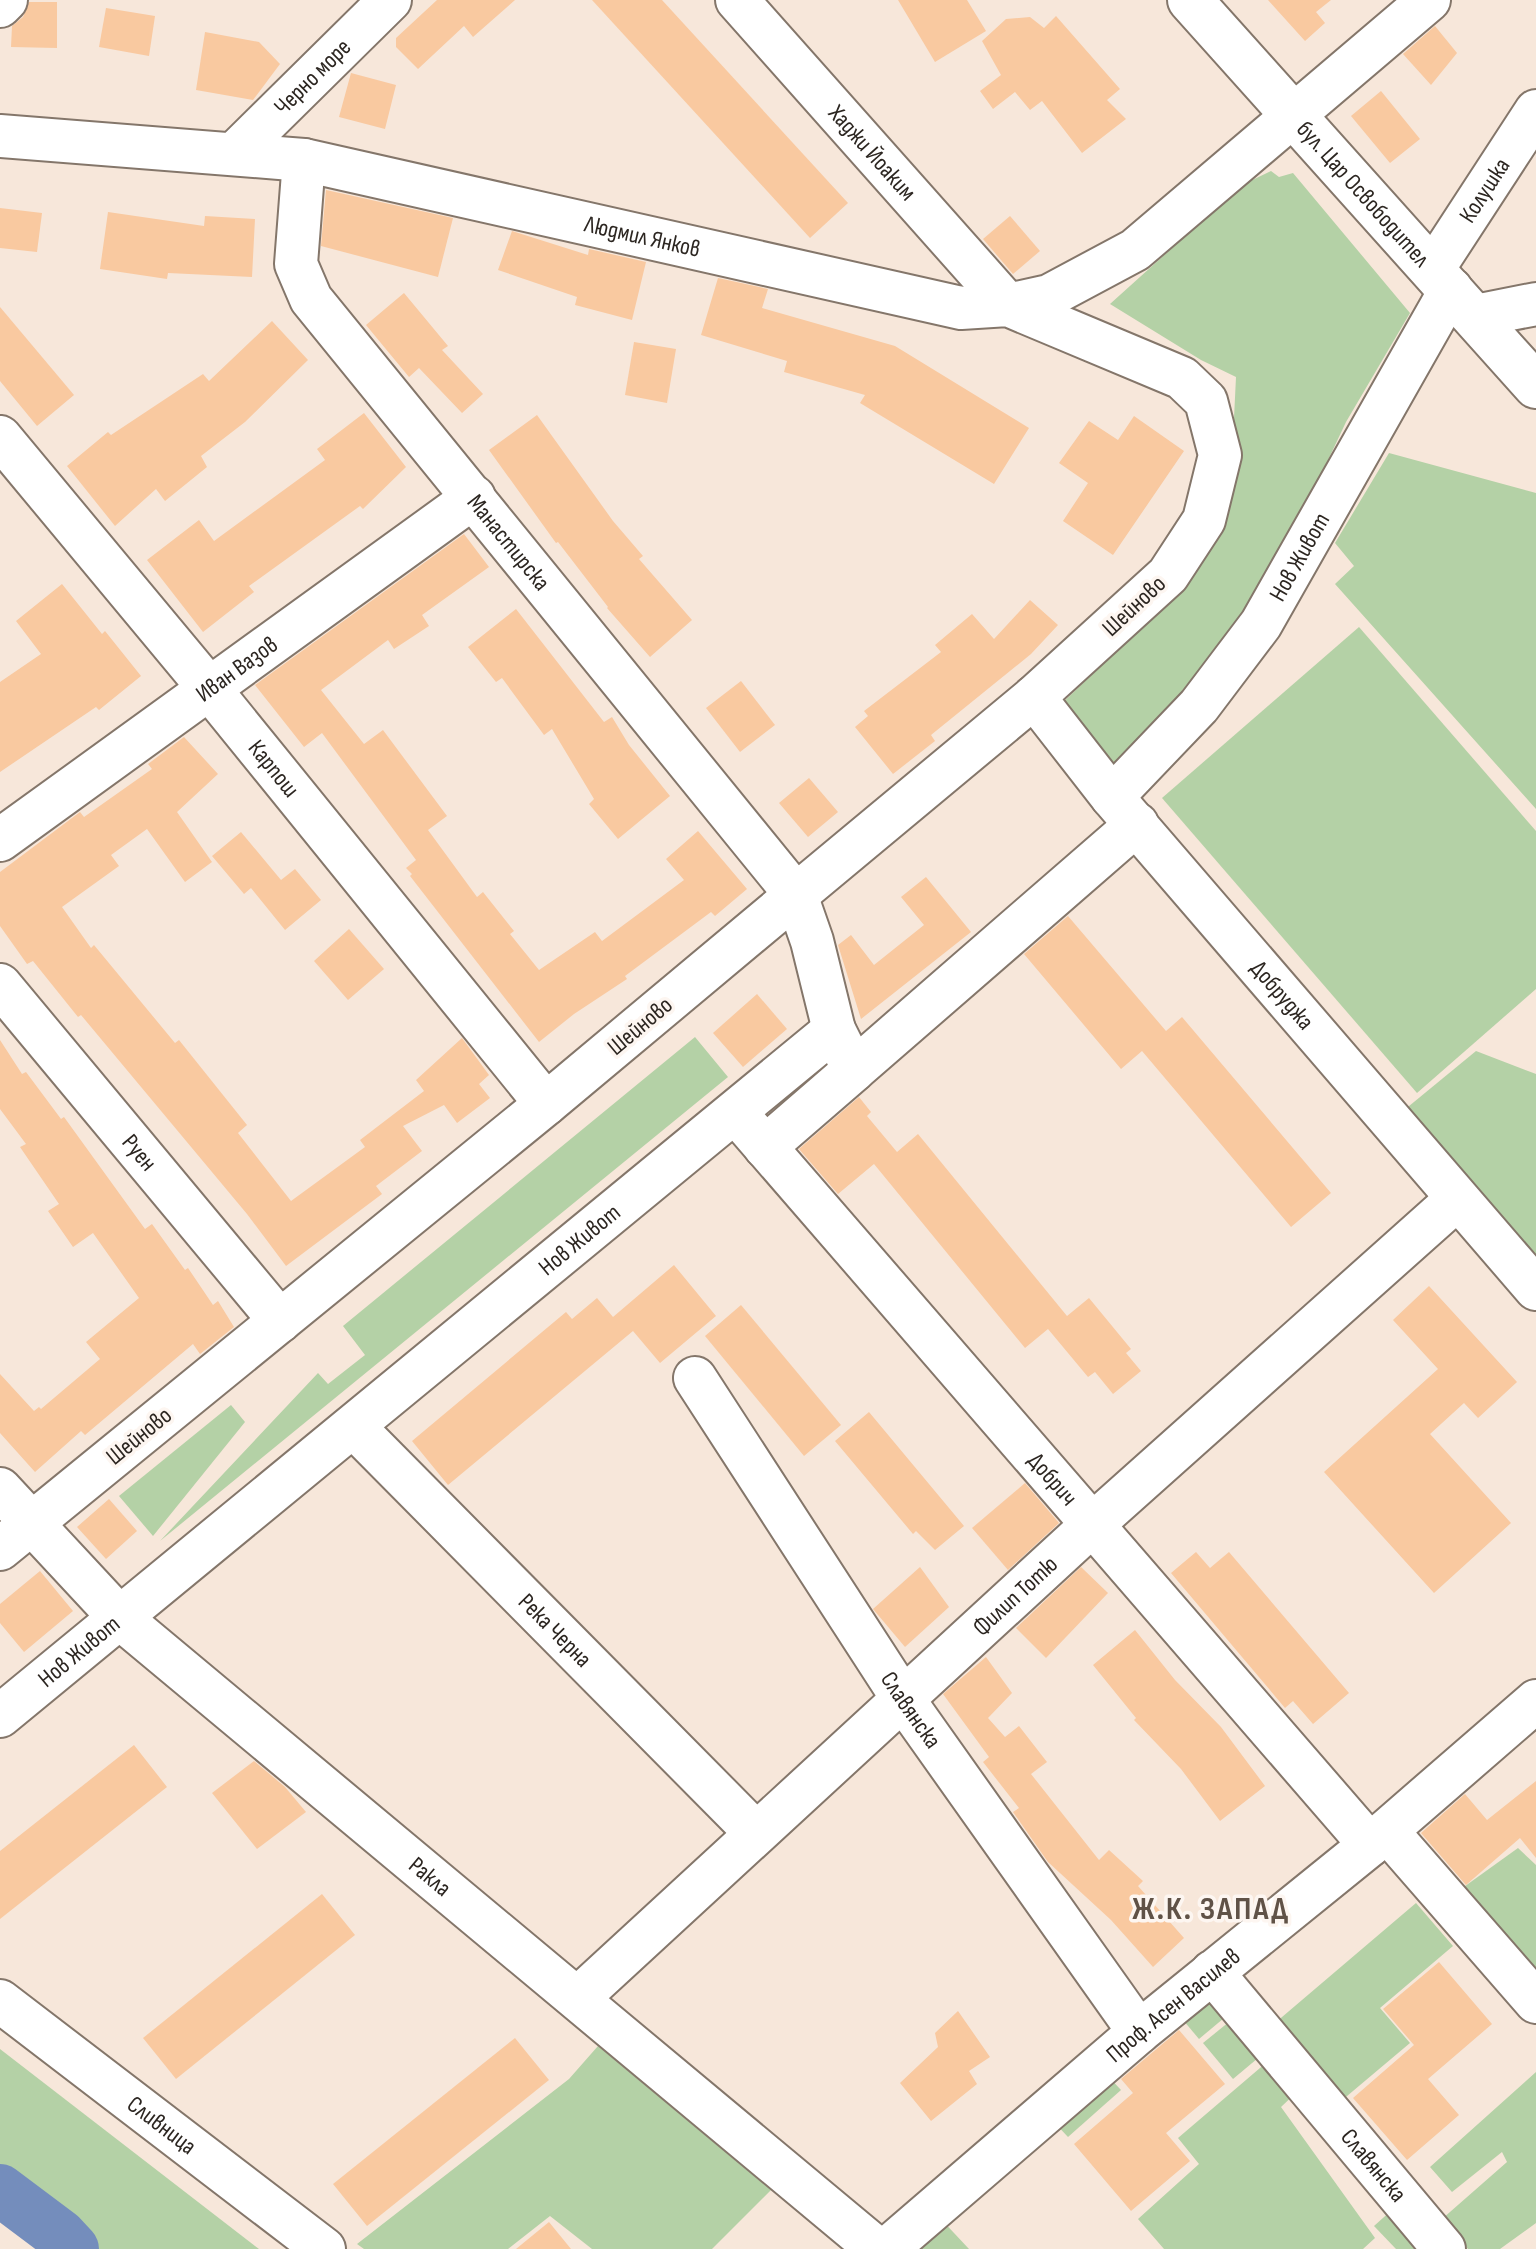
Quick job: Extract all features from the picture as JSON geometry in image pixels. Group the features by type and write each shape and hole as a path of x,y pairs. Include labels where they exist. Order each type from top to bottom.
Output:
{"main road":[{"name":"бул. Цар Освободител","path":"1190,0 1536,386"}],"street":[{"path":"0,6 6,0"},
{"name":"Черно море","path":"234,154 390,0"},
{"name":"Хаджи Йоаким","path":"737,0 1008,305"},
{"path":"1008,305 1049,296 1135,250 1429,0"},
{"name":"Колушка","path":"1453,291 1536,111"},
{"name":"Людмил Янков","path":"0,136 304,160 961,308 1008,305 1182,378 1206,401 1220,455"},
{"name":"Манастирска","path":"304,160 296,264 311,299 796,895 812,941 834,1030"},
{"path":"1453,291 1536,304"},
{"name":"Нов Живот","path":"765,1147 854,1070 1124,810 1261,624 1453,291"},
{"name":"Карпош","path":"0,437 208,687 546,1104"},
{"name":"Шейново","path":"0,1549 546,1104 1034,697 1168,575 1204,520 1220,455"},
{"name":"Иван Вазов","path":"0,840 474,497"},
{"name":"Добруджа","path":"1034,697 1124,810 1536,1289"},
{"name":"Руен","path":"0,985 280,1321"},
{"path":"834,1030 854,1070"},
{"name":"Нов Живот","path":"0,1716 834,1030"},
{"name":"Добрич","path":"736,1113 1093,1524 1379,1838 1536,2002"},
{"name":"Филип Тотю","path":"578,1998 1093,1524 1457,1199"},
{"name":"Славянска","path":"695,1378 903,1699 1139,2032"},
{"name":"Река Черна","path":"354,1427 756,1833"},
{"name":"Ракла","path":"0,1489 120,1618 877,2249"},
{"name":"Проф. Асен Василев","path":"887,2249 1139,2032 1379,1838 1536,1701"},
{"name":"Славянска","path":"1212,1972 1444,2249"},
{"name":"Сливница","path":"0,2001 324,2249"}],"green space":[{"path":"1271,171 1279,177 1293,173 1410,313 1346,422 1312,494 1249,603 1167,712 1118,765 1103,758 1059,706 1156,614 1232,459 1236,377 1201,360 1110,304 1242,185"},
{"path":"1389,453 1536,493 1536,809 1335,584 1354,566 1335,543"},
{"path":"1359,627 1536,831 1536,989 1417,1093 1162,798"},
{"path":"695,1037 728,1077 160,1541 318,1373 328,1384 365,1355 343,1326"},
{"path":"1476,1051 1536,1074 1536,1265 1403,1111"},
{"path":"231,1405 245,1422 153,1536 119,1496"},
{"path":"1518,1848 1536,1865 1536,1973 1461,1889"},
{"path":"1416,1903 1453,1946 1380,2008 1410,2043 1334,2107 1268,2029"},
{"path":"1215,1983 1236,2008 1199,2039 1178,2014"},
{"path":"1240,2013 1270,2048 1233,2079 1203,2043"},
{"path":"598,2046 771,2190 712,2249 592,2249 550,2216 508,2249 364,2249 357,2244 569,2079"},
{"path":"0,2049 259,2249 68,2249 0,2198"},
{"path":"1274,2056 1300,2089 1281,2107 1375,2238 1363,2249 1164,2249 1138,2219 1199,2164 1178,2138"},
{"path":"1536,2072 1536,2223 1500,2249 1468,2249 1442,2219 1507,2162 1502,2152 1452,2192 1430,2167"},
{"path":"1106,2074 1121,2090 1068,2137 1053,2121"},
{"path":"1393,2209 1423,2241 1415,2249 1396,2249 1374,2226"},
{"path":"939,2217 969,2249 906,2249"}],"building":[{"path":"437,0 515,0 473,37 464,26 418,69 396,47 396,38"},
{"path":"592,0 662,0 848,203 810,238"},
{"path":"898,0 967,0 986,31 935,62"},
{"path":"1268,0 1331,0 1316,12 1325,23 1305,41"},
{"path":"29,2 57,2 57,48 11,47 12,26 23,17"},
{"path":"106,8 155,16 149,56 99,47"},
{"path":"1056,16 1120,89 1107,100 1126,119 1082,153 1042,101 1030,110 1015,92 993,109 980,91 1001,75 982,41 1006,19 1030,17 1044,28"},
{"path":"1435,26 1457,53 1431,85 1403,54"},
{"path":"205,32 259,42 280,64 253,100 196,90"},
{"path":"351,73 396,85 385,129 339,117"},
{"path":"1381,91 1420,139 1390,163 1351,116"},
{"path":"326,190 453,218 438,277 321,246"},
{"path":"0,208 42,213 37,252 0,248"},
{"path":"108,212 204,226 205,216 255,219 252,277 168,273 167,279 100,269"},
{"path":"1010,216 1040,251 1013,274 983,239"},
{"path":"512,231 588,255 589,249 646,262 632,320 575,305 577,297 498,270"},
{"path":"718,278 768,289 762,308 895,346 1029,428 994,484 860,403 865,395 784,372 787,361 701,335"},
{"path":"404,293 448,346 442,350 483,394 462,413 419,368 409,377 366,325"},
{"path":"0,307 74,395 37,426 0,381"},
{"path":"272,321 308,360 245,422 201,456 207,467 165,501 156,489 115,526 67,466 108,432 111,435 203,374 209,381"},
{"path":"634,342 676,349 667,403 625,395"},
{"path":"364,413 406,467 363,509 360,506 249,586 254,592 203,632 147,560 199,520 214,541 325,460 317,449"},
{"path":"537,415 613,521 643,556 639,559 692,620 650,657 556,543 489,450"},
{"path":"1134,416 1184,451 1113,555 1063,521 1088,483 1059,463 1089,421 1118,440"},
{"path":"464,534 489,567 422,615 429,626 394,649 388,640 321,690 364,744 383,730 447,816 428,830 477,897 483,892 514,931 510,934 539,970 595,932 602,941 684,880 666,859 698,831 747,889 715,916 711,912 625,976 627,979 539,1042 410,876 412,874 406,868 416,860 322,733 304,747 255,685"},
{"path":"62,584 141,676 99,710 96,707 0,772 0,682 41,654 16,621"},
{"path":"1030,600 1058,625 1031,654 931,735 935,741 893,774 855,727 868,716 864,711 941,652 935,645 972,614 994,639"},
{"path":"516,609 604,722 612,717 629,745 670,796 618,839 589,804 594,799 552,729 544,735 502,678 496,682 468,647"},
{"path":"741,681 775,725 740,752 706,708"},
{"path":"184,737 218,774 177,812 212,862 185,882 147,829 111,855 119,866 62,907 91,948 94,945 175,1043 179,1040 247,1125 238,1133 291,1201 365,1147 360,1140 424,1091 416,1080 462,1038 489,1075 479,1084 490,1098 457,1123 444,1105 403,1126 422,1151 376,1186 382,1194 286,1266 247,1214 81,1015 78,1017 33,961 27,964 0,926 0,872 80,812 84,817 152,769 148,764"},
{"path":"809,778 838,812 808,837 779,803"},
{"path":"241,832 281,880 295,869 321,900 285,930 251,888 244,894 212,856"},
{"path":"926,877 971,932 861,1019 838,945 851,935 874,965 924,925 901,897"},
{"path":"1068,916 1166,1031 1182,1017 1331,1193 1291,1227 1142,1051 1121,1069 1024,954"},
{"path":"349,929 384,969 348,1000 314,961"},
{"path":"757,994 787,1029 743,1067 713,1033"},
{"path":"0,1040 22,1074 26,1072 61,1119 64,1117 145,1229 152,1224 213,1305 218,1301 234,1327 200,1354 193,1344 85,1435 81,1431 35,1472 0,1433 0,1374 34,1411 39,1407 41,1409 100,1359 86,1342 139,1298 93,1233 73,1247 48,1211 59,1204 20,1147 26,1144 0,1109"},
{"path":"859,1097 871,1112 867,1116 897,1152 918,1134 1067,1316 1089,1298 1131,1349 1126,1353 1141,1371 1113,1394 1095,1372 1088,1377 1048,1329 1025,1348 874,1164 838,1194 799,1149"},
{"path":"674,1265 716,1316 660,1363 633,1331 448,1485 412,1441 566,1312 572,1319 597,1298 613,1317"},
{"path":"1429,1286 1517,1382 1478,1418 1464,1403 1430,1434 1511,1523 1434,1593 1324,1472 1438,1369 1393,1320"},
{"path":"741,1305 841,1425 804,1456 705,1336"},
{"path":"869,1412 964,1526 935,1550 916,1531 913,1534 835,1441"},
{"path":"1025,1483 1059,1523 1008,1570 972,1528"},
{"path":"109,1499 137,1531 106,1559 77,1527"},
{"path":"1196,1552 1210,1568 1229,1552 1349,1693 1313,1724 1293,1701 1285,1708 1171,1573"},
{"path":"920,1567 949,1607 905,1647 873,1609"},
{"path":"1081,1567 1108,1593 1046,1658 1016,1628"},
{"path":"40,1571 73,1611 24,1652 0,1623 0,1604"},
{"path":"1135,1630 1175,1680 1221,1727 1265,1786 1220,1821 1181,1769 1134,1720 1136,1718 1093,1665"},
{"path":"986,1657 1012,1693 988,1718 1005,1737 1019,1726 1047,1762 1031,1774 1099,1860 1109,1850 1143,1881 1138,1886 1184,1938 1153,1967 1111,1920 1048,1862 1013,1812 1019,1808 983,1762 989,1757 943,1694"},
{"path":"134,1745 167,1787 0,1919 0,1851"},
{"path":"254,1761 285,1787 306,1812 257,1849 212,1793"},
{"path":"1536,1781 1536,1858 1520,1838 1466,1885 1421,1833 1465,1794 1487,1820"},
{"path":"322,1894 355,1935 176,2079 143,2038"},
{"path":"1439,1962 1492,2024 1428,2079 1459,2115 1407,2160 1353,2098 1414,2045 1383,2009"},
{"path":"958,2011 990,2057 969,2071 977,2084 931,2121 900,2083 938,2047 935,2033"},
{"path":"1179,2030 1225,2084 1166,2133 1190,2161 1131,2211 1074,2144 1133,2093 1121,2079"},
{"path":"515,2038 549,2080 367,2226 333,2184"},
{"path":"549,2222 571,2249 516,2249"}],"waterway":[{"path":"0,2190 60,2235 73,2249"}],"district":[{"name":"Ж.К. ЗАПАД","path":"1211,1909"}]}
